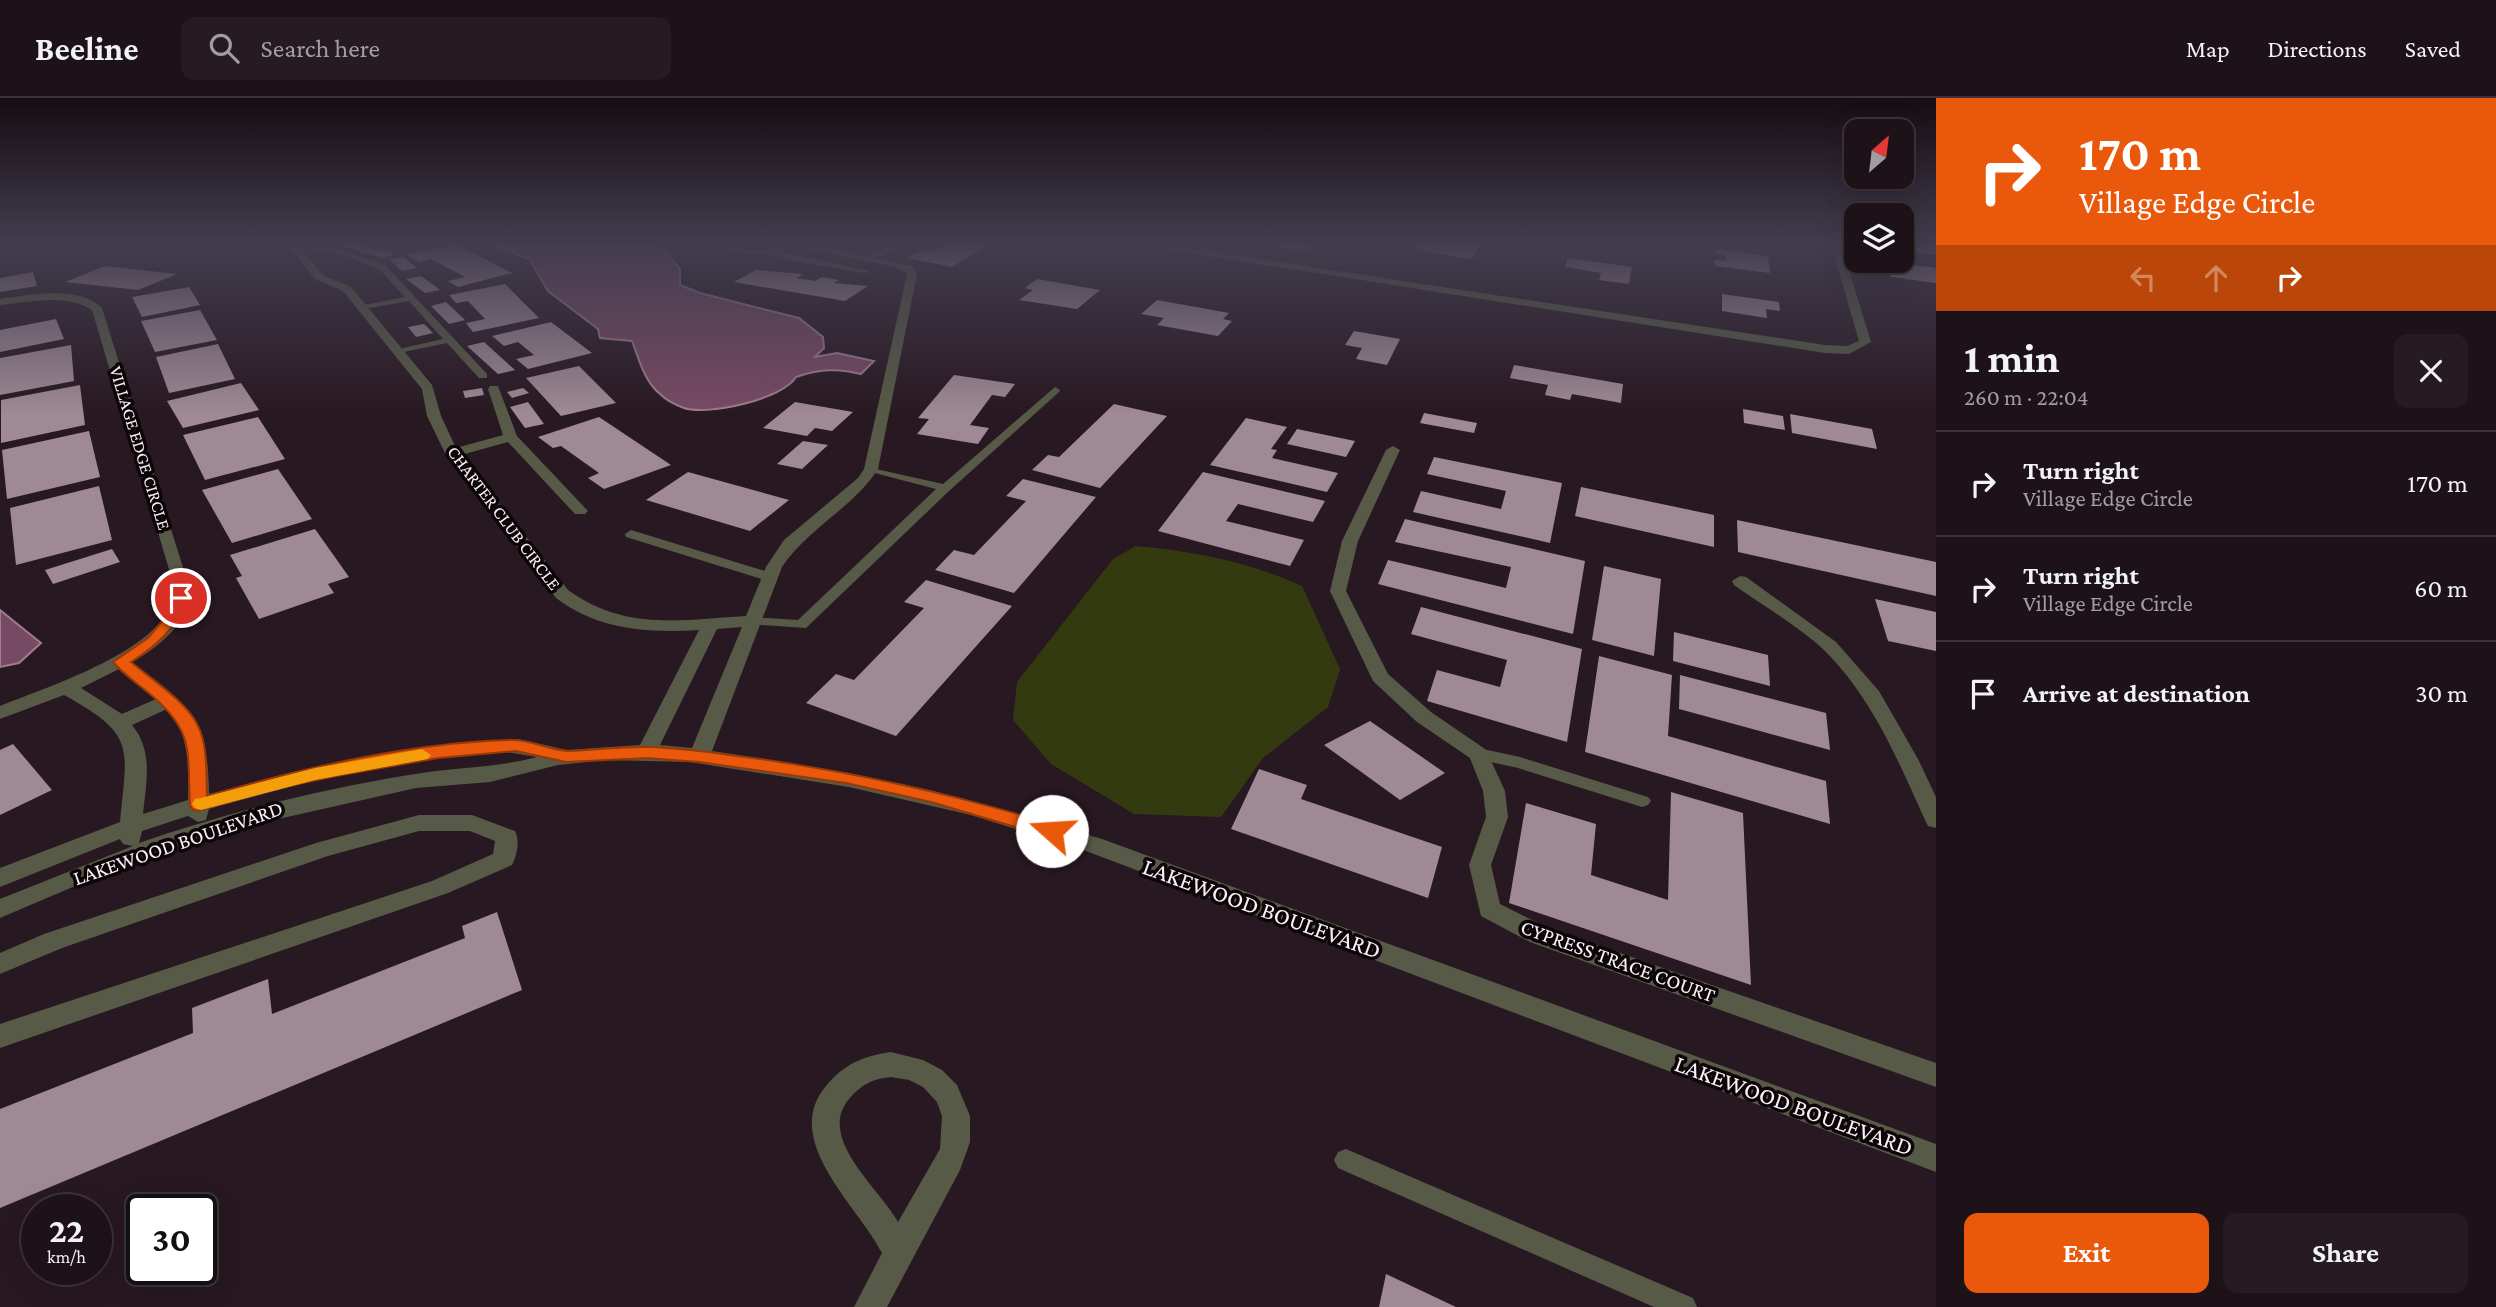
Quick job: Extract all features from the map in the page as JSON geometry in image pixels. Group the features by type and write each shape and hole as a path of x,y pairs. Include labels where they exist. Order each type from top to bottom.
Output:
{"street":[{"name":"VILLAGE EDGE CIRCLE","path":"0,302 41,300"},
{"name":"VILLAGE EDGE CIRCLE","path":"0,713 121,662 153,641 172,619 181,598 180,576 97,309 93,304 82,300"},
{"name":"CHARTER CLUB CIRCLE","path":"356,300 428,388 438,426 452,453 562,594 575,606 595,617 624,623 686,626 711,623"},
{"path":"699,757 770,577 785,548 863,481 871,469 906,300"},
{"path":"1505,300 1819,349 1849,350 1865,342 1853,300"},
{"path":"494,389 511,437 580,511"},
{"path":"452,453 511,437"},
{"path":"1393,450 1350,541 1338,591 1380,677 1423,717 1478,754"},
{"path":"1740,581 1830,646 1872,695 1908,759 1936,820"},
{"path":"647,752 711,623 752,621"},
{"path":"121,662 169,701 190,726 196,746 196,834"},
{"path":"63,686 106,711 120,723 138,758 131,827 132,855"},
{"path":"120,723 169,701"},
{"name":"LAKEWOOD BOULEVARD","path":"0,878 131,827 198,805 315,774 438,752 516,746 566,757"},
{"name":"LAKEWOOD BOULEVARD","path":"0,909 132,855 290,806 417,780 499,774 566,757 647,752 699,757 846,777 1010,817 1094,845 1936,1158"},
{"name":"CYPRESS TRACE COURT","path":"1478,754 1494,790 1497,817 1480,865 1489,909 1539,935 1936,1074"},
{"path":"0,964 53,941 324,849 419,823 472,823 507,837 504,859 440,887 0,1037"},
{"path":"870,1307 898,1254 956,1144 958,1113 944,1086 923,1072 904,1065 881,1066 859,1072 840,1086 827,1108 828,1138 833,1160 873,1209 898,1254"}],"lane":[{"path":"362,308 400,300"},
{"path":"414,300 484,376"},
{"path":"397,352 449,340"},
{"path":"752,621 800,625 945,488 1055,390"},
{"path":"871,469 945,488"},
{"path":"631,534 770,577"},
{"path":"1478,754 1511,761 1642,801"},
{"path":"1346,1160 1684,1307"}],"green space":[{"path":"1136,546 1221,559 1262,570 1302,586 1340,669 1328,707 1263,758 1221,817 1134,814 1051,764 1013,720 1017,682 1113,559"}],"shaded area":[{"path":"560,300 729,300 799,318 823,337 824,348 815,357 837,353 874,361 861,374 828,370 813,372 796,377 788,385 761,399 727,408 695,410 674,404 654,389 632,341 600,338 598,329"},
{"path":"0,610 41,643 19,663 0,667"}],"building":[{"path":"134,300 197,300 200,305 142,317"},
{"path":"454,300 521,300 539,318 473,332 466,323 485,319 468,301 456,303"},
{"path":"1022,300 1087,300 1077,309"},
{"path":"1159,300 1229,313 1223,319 1232,321 1218,336 1157,325 1164,318 1141,314"},
{"path":"1722,300 1768,300 1779,302 1780,311 1766,309 1767,318 1722,311"},
{"path":"446,302 465,320 449,324 431,306"},
{"path":"200,310 217,340 155,352 141,321"},
{"path":"56,319 64,339 0,352 0,330"},
{"path":"551,322 592,353 528,369 516,359 534,355 518,342 504,346 492,336"},
{"path":"424,324 433,333 416,337 408,327"},
{"path":"1354,331 1400,339 1387,365 1356,359 1362,348 1345,345"},
{"path":"484,342 515,370 498,374 467,346"},
{"path":"218,344 235,379 169,393 156,357"},
{"path":"71,345 74,381 0,395 0,358"},
{"path":"1514,365 1623,384 1621,403 1572,394 1570,400 1545,395 1548,385 1510,378"},
{"path":"579,366 616,403 561,416 526,378"},
{"path":"954,375 1015,384 1005,397 992,395 970,425 989,428 978,444 917,434 929,419 918,418"},
{"path":"241,383 259,410 183,428 167,401"},
{"path":"80,385 85,425 1,443 1,400"},
{"path":"482,388 484,395 465,398 463,391"},
{"path":"523,388 529,393 512,398 507,392"},
{"path":"528,402 544,424 525,428 510,407"},
{"path":"795,402 853,412 832,431 815,428 807,436 763,428"},
{"path":"1114,404 1167,416 1100,488 1032,470 1048,455 1059,457"},
{"path":"1743,409 1783,416 1785,430 1744,423"},
{"path":"1424,413 1477,423 1474,433 1420,423"},
{"path":"1790,414 1872,429 1877,449 1792,433"},
{"path":"258,417 285,459 205,480 183,435"},
{"path":"599,417 671,465 604,489 588,478 599,473 561,446 553,448 538,437"},
{"path":"1246,418 1287,427 1271,449 1277,450 1272,458 1338,473 1327,492 1210,465"},
{"path":"1297,429 1355,441 1346,457 1287,444"},
{"path":"89,431 100,477 7,499 2,450"},
{"path":"803,441 828,445 802,469 777,464"},
{"path":"1434,457 1562,483 1550,543 1413,512 1421,491 1501,509 1506,491 1427,474"},
{"path":"278,469 312,519 232,543 202,490"},
{"path":"688,472 789,500 750,531 646,500"},
{"path":"1203,472 1325,501 1313,522 1238,504 1226,521 1304,540 1290,566 1158,531"},
{"path":"1023,479 1096,497 1014,593 935,570 954,550 974,555 1026,501 1006,496"},
{"path":"99,486 112,540 16,565 10,508"},
{"path":"1581,487 1714,515 1714,547 1575,516"},
{"path":"1405,519 1585,561 1573,634 1378,584 1388,560 1506,588 1511,567 1395,542"},
{"path":"1737,520 1936,562 1936,596 1738,552"},
{"path":"315,529 349,577 328,584 334,593 259,619 236,578 242,576 230,555"},
{"path":"112,549 120,562 53,584 45,570"},
{"path":"1604,566 1661,579 1654,656 1592,640"},
{"path":"926,580 1012,606 896,736 806,703 836,674 854,680 924,608 904,602"},
{"path":"1875,599 1936,612 1936,651 1888,641"},
{"path":"1421,607 1582,649 1567,742 1427,701 1437,670 1500,687 1507,660 1411,634"},
{"path":"1674,632 1768,655 1770,686 1673,661"},
{"path":"1599,656 1672,675 1668,736 1826,781 1830,824 1585,752"},
{"path":"1680,675 1826,713 1830,750 1679,709"},
{"path":"1370,721 1445,773 1400,800 1324,745"},
{"path":"13,744 52,790 0,815 0,750"},
{"path":"1259,769 1307,785 1301,799 1442,847 1428,898 1231,829"},
{"path":"1671,792 1743,813 1751,985 1509,903 1526,803 1596,824 1591,875 1668,900"},
{"path":"497,912 522,990 34,1194 21,1194 21,1199 0,1208 0,1109 193,1033 192,1008 268,979 272,1014 465,938 462,926"},
{"path":"1386,1274 1456,1307 1379,1307"}],"slow traffic":[{"path":"201,804 268,784 422,755"}],"route":[{"path":"181,598 172,619 153,641 121,662 169,701 190,726 196,746 198,805 268,784 400,758 516,746 566,757 647,752 846,777 931,796 1052,831"}]}
